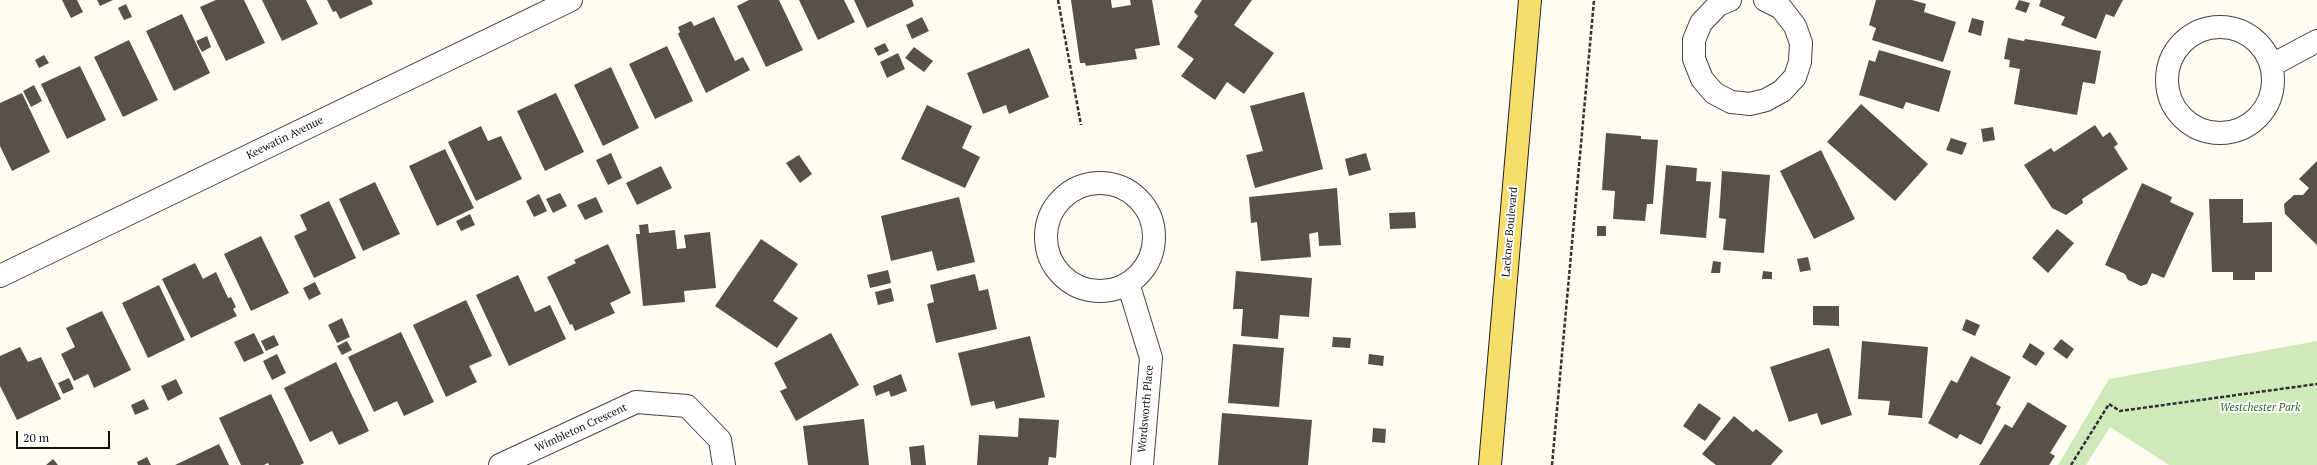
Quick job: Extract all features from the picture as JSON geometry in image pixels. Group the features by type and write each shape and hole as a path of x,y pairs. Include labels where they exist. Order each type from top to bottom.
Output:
{"main road":[{"name":"Lackner Boulevard","path":"1490,465 1530,0"}],"street":[{"name":"Keewatin Avenue","path":"0,276 571,0"},
{"path":"1730,0 1718,5 1701,23 1694,40 1694,59 1702,79 1714,93 1731,102 1750,104 1766,100 1782,91 1795,77 1800,62 1801,43 1795,26 1778,3"},
{"path":"2225,26 2243,31 2264,48 2272,65 2274,84 2269,103 2258,118 2241,129 2223,134 2204,131 2191,126 2177,113 2167,93 2166,74 2170,58 2181,42 2196,31 2206,28 2225,26"},
{"path":"2272,65 2317,41"},
{"path":"1092,183 1110,184 1128,191 1147,210 1154,228 1153,247 1142,271 1128,283 1108,291 1090,290 1072,283 1057,270 1048,253 1046,235 1048,221 1057,204 1074,190 1092,183"},
{"name":"Wordsworth Place","path":"1128,283 1150,358 1142,465"},
{"name":"Wimbleton Crescent","path":"500,465 636,402 686,406 720,440 724,465"}],"path":[{"path":"1058,0 1081,125"},
{"path":"1552,465 1594,0"},
{"path":"2071,465 2109,404 2120,411 2317,384"}],"green space":[{"name":"Westchester Park","path":"2317,341 2317,465 2169,465 2110,427 2086,465 2058,465 2109,379"}],"building":[{"path":"62,0 77,0 83,12 71,18"},
{"path":"97,0 113,0 100,6"},
{"path":"216,0 244,0 265,43 226,61 200,7"},
{"path":"262,0 306,0 318,24 282,41"},
{"path":"327,0 371,0 373,4 340,19 336,11 333,12"},
{"path":"749,0 779,0 803,50 766,67 737,6"},
{"path":"799,0 844,0 855,22 818,40"},
{"path":"854,0 912,0 914,6 867,28"},
{"path":"1071,0 1111,0 1112,8 1131,5 1130,0 1152,0 1160,45 1135,49 1137,59 1086,66 1085,63 1080,63"},
{"path":"1202,0 1252,0 1234,25 1274,53 1244,94 1227,82 1215,100 1181,76 1194,59 1177,47 1198,16 1194,12"},
{"path":"1876,0 1912,0 1926,4 1924,12 1956,22 1943,62 1872,40 1876,28 1869,25"},
{"path":"2019,0 2030,3 2026,13 2015,9"},
{"path":"2041,0 2123,0 2114,17 2106,14 2096,39 2061,25 2065,17 2039,6"},
{"path":"126,4 132,17 124,20 118,8"},
{"path":"182,14 210,73 174,91 146,31"},
{"path":"714,17 735,61 743,57 750,70 706,93 678,34 680,32 678,27 691,21 694,26"},
{"path":"922,17 929,31 912,39 906,25"},
{"path":"1972,18 1984,21 1981,36 1968,32"},
{"path":"207,36 211,47 202,52 196,41"},
{"path":"2008,38 2024,41 2025,39 2101,51 2095,84 2083,82 2077,115 2014,104 2020,69 2009,67 2010,60 2004,59"},
{"path":"129,40 158,100 123,117 94,57"},
{"path":"885,43 889,51 878,56 874,48"},
{"path":"667,46 693,101 655,119 629,64"},
{"path":"914,47 933,61 924,72 905,58"},
{"path":"1029,48 1049,97 1009,114 1006,105 983,114 967,73"},
{"path":"1879,50 1951,71 1939,112 1906,102 1903,109 1859,95 1869,60 1875,62"},
{"path":"898,53 905,69 887,78 880,62"},
{"path":"44,55 49,63 39,68 35,60"},
{"path":"80,66 106,120 67,139 41,84"},
{"path":"611,67 639,128 603,146 574,85"},
{"path":"34,85 42,101 31,107 23,91"},
{"path":"1304,92 1323,169 1255,188 1246,155 1263,151 1250,106"},
{"path":"22,93 50,152 12,171 0,146 0,103"},
{"path":"556,93 584,152 545,171 517,111"},
{"path":"1861,104 1928,164 1895,201 1827,142"},
{"path":"927,105 972,126 962,148 980,157 965,188 901,159"},
{"path":"2095,125 2103,137 2110,132 2118,144 2114,147 2128,169 2082,199 2083,203 2066,215 2052,208 2024,165 2051,148 2054,152"},
{"path":"481,126 488,141 501,136 522,179 476,201 448,142"},
{"path":"1993,127 1995,140 1983,142 1981,129"},
{"path":"1606,133 1641,136 1641,139 1658,140 1653,204 1647,204 1645,221 1613,219 1615,191 1602,190"},
{"path":"1951,138 1967,143 1962,155 1946,150"},
{"path":"445,149 474,208 437,226 409,166"},
{"path":"1821,150 1855,219 1814,239 1780,171"},
{"path":"611,153 622,178 608,185 596,160"},
{"path":"1366,153 1371,170 1349,176 1345,159"},
{"path":"799,155 812,174 800,183 786,163"},
{"path":"2317,161 2317,245 2285,214 2284,204 2294,195 2303,195 2309,188 2299,179"},
{"path":"1666,165 1697,168 1696,181 1711,182 1706,238 1660,234"},
{"path":"661,166 672,188 637,205 626,183"},
{"path":"1722,171 1770,175 1764,253 1723,250 1726,219 1719,218"},
{"path":"375,182 400,234 363,251 339,199"},
{"path":"2142,183 2172,197 2170,202 2194,213 2164,278 2152,273 2147,284 2141,286 2128,280 2125,274 2105,265"},
{"path":"1337,188 1341,245 1319,246 1318,232 1309,234 1311,257 1261,261 1257,222 1251,223 1249,197"},
{"path":"560,193 567,206 553,213 546,199"},
{"path":"539,194 547,211 534,217 526,201"},
{"path":"596,197 603,212 585,220 577,205"},
{"path":"959,197 975,262 937,271 932,251 891,261 881,216"},
{"path":"2209,199 2243,199 2243,223 2272,222 2272,272 2255,272 2255,280 2233,280 2233,272 2212,272"},
{"path":"329,201 356,258 314,278 294,236 307,230 300,215"},
{"path":"1415,212 1416,228 1390,229 1389,213"},
{"path":"470,214 475,225 461,231 456,221"},
{"path":"648,224 649,233 675,230 677,249 686,248 684,235 710,232 716,288 684,291 685,302 643,306 636,234 640,234 639,225"},
{"path":"1597,226 1606,226 1606,236 1597,236"},
{"path":"2057,229 2074,243 2048,273 2032,258"},
{"path":"261,236 289,293 251,311 224,254"},
{"path":"761,239 798,264 773,301 798,318 777,348 715,306"},
{"path":"608,244 631,293 610,303 615,313 575,331 572,324 570,325 547,277 576,263 574,260"},
{"path":"1808,257 1811,270 1800,272 1797,259"},
{"path":"1713,261 1721,262 1720,273 1711,273"},
{"path":"195,263 203,279 216,272 228,298 231,297 236,307 233,309 237,316 191,338 162,279"},
{"path":"888,270 891,283 870,288 867,275"},
{"path":"1236,271 1312,278 1309,317 1280,315 1278,339 1241,336 1243,309 1233,309"},
{"path":"1763,271 1772,272 1772,279 1762,279"},
{"path":"975,274 979,291 988,289 997,329 936,343 927,304 934,302 930,285"},
{"path":"518,275 535,312 550,305 566,339 509,366 476,295"},
{"path":"315,282 321,294 309,300 303,288"},
{"path":"159,285 185,340 148,358 122,303"},
{"path":"891,288 894,301 878,305 875,292"},
{"path":"466,300 492,356 469,366 477,382 446,397 413,325"},
{"path":"1813,306 1839,306 1839,326 1813,325"},
{"path":"102,311 131,370 94,388 88,374 74,381 61,354 75,347 66,328"},
{"path":"342,318 350,337 337,343 328,325"},
{"path":"1966,319 1980,325 1975,336 1962,330"},
{"path":"401,332 434,402 404,416 397,401 374,412 348,357"},
{"path":"254,333 264,353 244,362 234,342"},
{"path":"831,333 859,385 796,421 780,391 787,388 774,363"},
{"path":"274,335 279,345 266,351 261,341"},
{"path":"1030,336 1045,397 996,409 994,401 971,406 958,353"},
{"path":"1333,337 1351,338 1350,348 1332,347"},
{"path":"2061,339 2074,349 2067,359 2053,349"},
{"path":"347,341 352,350 342,355 337,346"},
{"path":"1862,341 1928,347 1922,418 1888,415 1890,401 1858,399"},
{"path":"2030,343 2045,353 2036,366 2022,357"},
{"path":"1233,344 1284,348 1279,407 1228,403"},
{"path":"20,347 28,362 41,357 61,399 17,420 0,386 0,356"},
{"path":"1829,348 1852,415 1821,425 1817,413 1789,422 1770,367"},
{"path":"277,354 286,373 272,380 263,361"},
{"path":"1369,354 1384,356 1383,366 1368,364"},
{"path":"1971,356 2011,377 1996,404 2001,407 1981,445 1960,434 1957,439 1928,423 1951,380 1957,383"},
{"path":"336,362 369,431 339,445 332,431 310,442 284,388"},
{"path":"901,374 907,391 891,397 889,391 876,396 873,386"},
{"path":"69,378 74,389 63,394 58,383"},
{"path":"176,379 183,393 168,401 161,386"},
{"path":"271,394 304,463 300,465 269,465 268,463 264,465 241,465 219,418"},
{"path":"144,399 149,409 135,415 131,405"},
{"path":"2028,402 2067,426 2050,453 2055,456 2049,465 1979,465 2005,424 2012,428"},
{"path":"1699,403 1721,418 1705,441 1683,426"},
{"path":"1222,413 1312,420 1308,465 1218,465"},
{"path":"1734,416 1753,432 1756,429 1783,451 1771,465 1716,465 1702,454"},
{"path":"1019,418 1059,420 1056,458 1049,457 1048,465 977,465 979,435 1018,437"},
{"path":"864,419 869,465 808,465 803,426"},
{"path":"1373,428 1386,429 1385,443 1372,442"},
{"path":"219,444 229,465 175,465"},
{"path":"924,445 926,465 911,465 909,447"},
{"path":"147,457 151,465 138,465 137,462"},
{"path":"53,459 58,465 46,465"}]}
